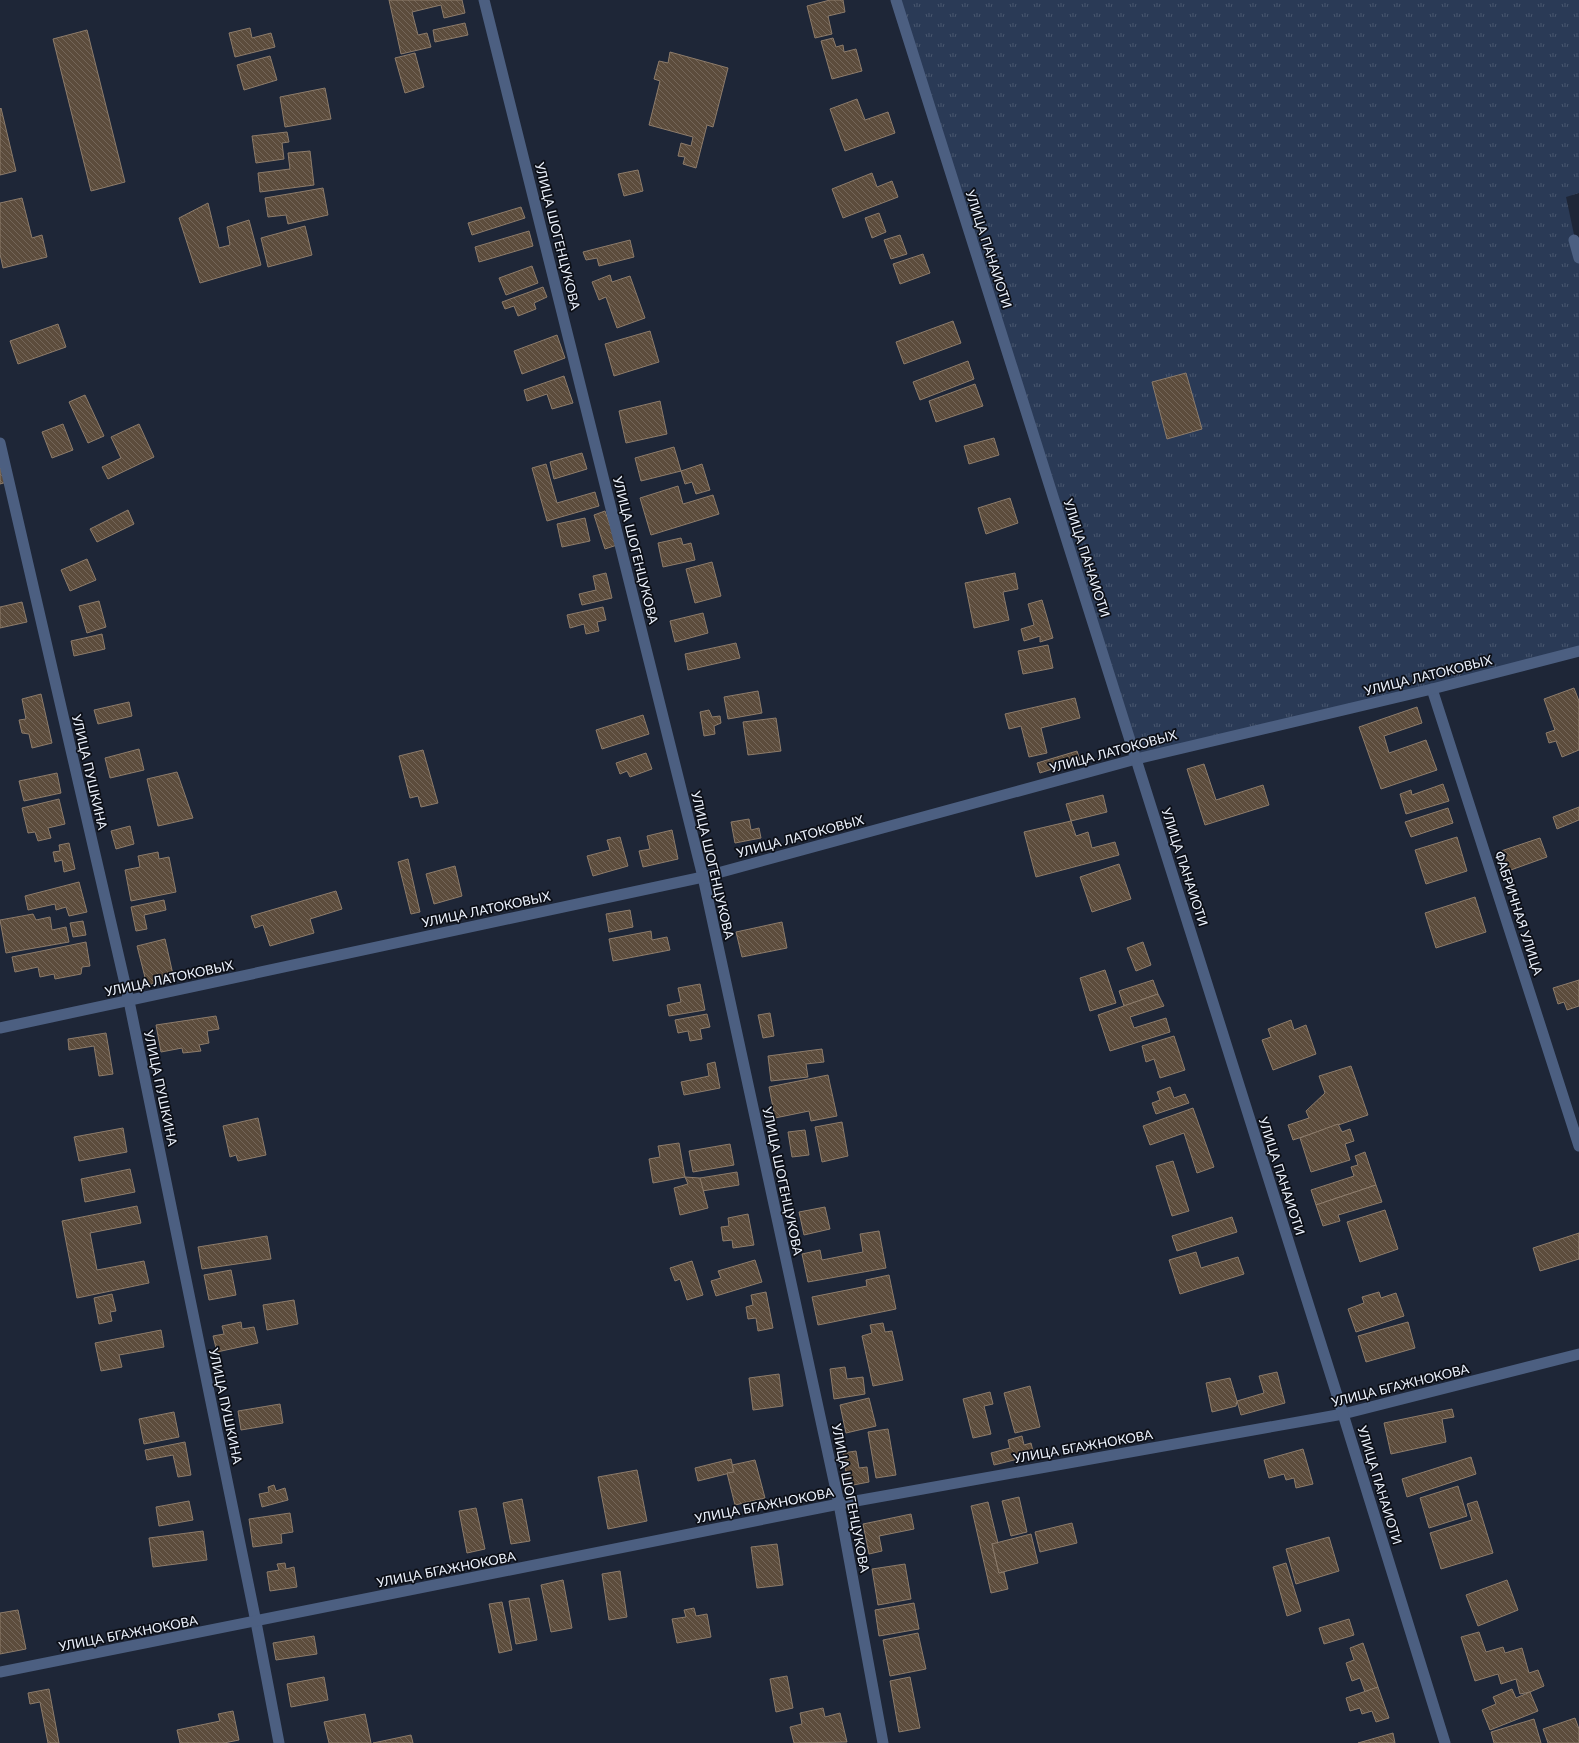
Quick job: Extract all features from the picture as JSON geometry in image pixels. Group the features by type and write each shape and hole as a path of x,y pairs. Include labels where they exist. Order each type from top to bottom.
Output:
{"street":[{"name":"УЛИЦА ШОГЕНЦУКОВА","path":"484,0 703,877 839,1504 883,1743"},
{"name":"УЛИЦА ПАНАИОТИ","path":"896,0 1343,1414 1445,1743"},
{"path":"1574,240 1579,258"},
{"name":"УЛИЦА ПУШКИНА","path":"0,443 129,1001 256,1622 279,1743"},
{"name":"УЛИЦА ЛАТОКОВЫХ","path":"0,1028 703,877 1136,759 1432,689 1579,651"},
{"name":"ФАБРИЧНАЯ УЛИЦА","path":"1432,689 1579,1146"},
{"name":"УЛИЦА БГАЖНОКОВА","path":"0,1672 256,1622 839,1504 1343,1414 1579,1354"}],"green space":[{"path":"896,0 1579,0 1579,193 1566,197 1579,258 1579,651 1136,759"}],"building":[{"path":"389,0 462,0 465,13 444,18 441,5 412,12 418,35 427,33 431,47 401,54"},
{"path":"830,0 843,0 845,12 828,16 832,34 815,38 807,6"},
{"path":"465,23 468,35 435,42 433,30"},
{"path":"250,28 252,38 271,33 275,47 235,57 229,33"},
{"path":"87,30 125,182 91,191 53,39"},
{"path":"833,38 836,47 843,45 844,52 856,49 862,71 832,79 821,41"},
{"path":"670,52 728,68 713,127 707,125 696,168 683,164 685,157 678,156 681,143 691,146 693,137 649,125 660,81 654,79 659,61 668,63"},
{"path":"415,53 424,87 405,93 395,58"},
{"path":"270,56 277,80 244,90 237,65"},
{"path":"325,88 331,119 285,127 280,97"},
{"path":"857,99 865,120 888,112 895,133 845,151 830,109"},
{"path":"1,108 16,171 0,175 0,109"},
{"path":"287,132 289,142 282,143 284,159 256,163 252,136"},
{"path":"310,151 314,185 260,192 258,173 290,169 288,153"},
{"path":"638,170 643,191 624,196 618,174"},
{"path":"872,173 877,187 892,181 898,197 843,218 832,189"},
{"path":"323,188 328,215 288,224 286,215 268,217 265,198"},
{"path":"22,198 32,238 42,235 47,257 3,268 0,254 0,203"},
{"path":"208,203 219,248 230,245 227,227 249,220 261,265 200,283 179,218"},
{"path":"521,207 525,218 472,235 468,223"},
{"path":"879,213 886,232 872,238 865,218"},
{"path":"305,226 312,255 268,267 261,238"},
{"path":"529,231 533,246 479,262 475,247"},
{"path":"900,235 907,254 891,259 884,240"},
{"path":"630,240 634,257 599,266 597,258 586,260 583,252"},
{"path":"923,254 930,273 900,284 893,264"},
{"path":"532,266 538,283 506,295 499,278"},
{"path":"610,275 612,282 630,276 645,318 617,328 606,297 599,300 592,282"},
{"path":"543,287 547,297 534,303 536,309 518,316 514,306 505,309 502,302"},
{"path":"953,321 961,343 904,364 896,342"},
{"path":"58,324 66,347 18,364 10,341"},
{"path":"650,331 659,362 614,376 605,344"},
{"path":"557,335 565,358 522,374 514,351"},
{"path":"968,361 974,379 920,400 913,382"},
{"path":"1186,373 1202,429 1167,439 1152,382"},
{"path":"564,376 573,403 552,409 547,394 527,401 524,390"},
{"path":"975,384 983,406 936,422 929,401"},
{"path":"85,395 104,436 88,443 69,402"},
{"path":"660,401 667,434 626,443 619,411"},
{"path":"63,424 73,450 52,458 42,432"},
{"path":"139,424 154,457 108,479 102,467 121,458 111,437"},
{"path":"994,438 999,455 969,464 964,446"},
{"path":"674,447 681,471 641,481 635,458"},
{"path":"582,453 587,469 554,479 550,462"},
{"path":"0,459 7,482 0,484"},
{"path":"546,464 557,503 595,492 599,506 547,521 532,468"},
{"path":"702,464 710,490 696,494 692,482 685,484 681,471"},
{"path":"678,486 683,504 713,495 719,514 651,535 640,498"},
{"path":"1010,498 1018,523 986,534 978,508"},
{"path":"128,510 134,524 97,542 90,529"},
{"path":"605,511 617,545 605,549 594,515"},
{"path":"585,518 590,541 562,547 557,524"},
{"path":"681,538 683,545 691,543 695,560 663,567 658,543"},
{"path":"87,559 96,580 70,591 61,570"},
{"path":"712,562 721,596 695,603 686,569"},
{"path":"606,573 612,598 582,605 579,594 596,590 593,576"},
{"path":"1015,573 1018,589 1003,592 1009,620 974,628 965,583"},
{"path":"1042,600 1053,638 1040,642 1040,636 1024,641 1021,629 1034,625 1028,604"},
{"path":"99,601 106,627 87,633 79,606"},
{"path":"22,602 27,622 0,628 0,607"},
{"path":"603,607 606,620 597,622 599,631 586,634 584,624 570,628 567,615"},
{"path":"703,613 708,633 675,642 670,621"},
{"path":"102,634 105,649 74,656 71,641"},
{"path":"736,643 740,658 688,670 685,654"},
{"path":"1048,645 1053,668 1023,674 1018,651"},
{"path":"1574,688 1579,701 1579,750 1562,757 1556,741 1549,743 1546,733 1555,730 1544,699"},
{"path":"758,691 762,713 728,719 724,697"},
{"path":"41,694 52,743 32,748 29,734 22,733 19,720 26,719 22,699"},
{"path":"1075,698 1080,718 1041,728 1047,753 1029,757 1021,726 1009,729 1005,714"},
{"path":"129,702 132,716 98,724 94,710"},
{"path":"1417,707 1422,723 1384,736 1389,753 1426,740 1437,770 1381,789 1359,727"},
{"path":"709,710 712,717 720,716 721,723 714,726 715,734 704,736 700,712"},
{"path":"643,715 649,734 602,749 596,730"},
{"path":"776,718 781,751 748,755 743,722"},
{"path":"139,749 144,770 110,778 105,758"},
{"path":"423,750 438,803 421,807 418,796 410,798 399,756"},
{"path":"1077,751 1080,760 1040,773 1037,763"},
{"path":"646,753 652,769 630,777 627,771 620,774 616,763"},
{"path":"1204,764 1216,800 1263,785 1269,805 1205,825 1187,769"},
{"path":"177,772 193,818 158,826 147,779"},
{"path":"57,773 61,793 24,801 19,781"},
{"path":"1443,784 1449,801 1406,814 1400,794 1411,790 1412,795"},
{"path":"1103,795 1107,812 1071,821 1066,804"},
{"path":"59,799 65,824 48,828 51,838 38,841 35,832 28,833 22,808"},
{"path":"1579,807 1579,820 1557,829 1553,817"},
{"path":"1448,808 1453,823 1411,837 1405,822"},
{"path":"749,819 751,830 759,828 761,838 735,843 731,822"},
{"path":"1071,821 1076,836 1088,832 1092,848 1115,842 1119,855 1036,877 1024,832"},
{"path":"130,826 134,844 116,849 111,831"},
{"path":"672,830 678,859 643,867 639,851 650,849 647,836"},
{"path":"620,837 628,866 593,876 587,856 610,850 607,840"},
{"path":"1457,837 1467,871 1426,884 1415,850"},
{"path":"1540,838 1547,857 1508,871 1501,851"},
{"path":"69,843 75,869 64,872 62,860 55,862 53,852 60,851 59,845"},
{"path":"158,852 159,859 169,857 176,892 131,901 125,870 140,867 138,856"},
{"path":"408,859 420,912 411,914 398,862"},
{"path":"1119,864 1131,899 1092,912 1080,877"},
{"path":"455,866 462,896 434,904 426,874"},
{"path":"79,882 87,912 69,916 66,907 56,910 55,904 28,910 25,896"},
{"path":"336,891 342,909 310,919 314,933 270,946 263,925 255,928 251,916"},
{"path":"1475,897 1486,932 1436,948 1425,913"},
{"path":"164,900 166,910 144,915 147,929 136,931 131,907"},
{"path":"630,910 633,927 609,932 606,914"},
{"path":"33,914 36,920 50,917 52,930 66,927 69,942 6,953 0,920"},
{"path":"83,921 86,935 73,937 70,923"},
{"path":"782,922 787,948 742,957 736,932"},
{"path":"651,931 652,940 667,937 670,950 613,961 609,939"},
{"path":"165,939 174,979 147,985 137,946"},
{"path":"86,942 90,966 82,967 81,974 55,979 54,974 40,977 38,967 15,972 12,957"},
{"path":"1143,942 1151,965 1136,971 1127,948"},
{"path":"1105,970 1116,1003 1090,1011 1080,978"},
{"path":"1153,980 1158,994 1124,1006 1119,991"},
{"path":"1579,980 1579,1006 1567,1010 1564,1002 1558,1004 1553,988"},
{"path":"700,984 705,1010 669,1016 667,1005 681,1002 678,988"},
{"path":"1158,994 1164,1006 1130,1017 1134,1028 1166,1018 1170,1032 1110,1051 1098,1015"},
{"path":"770,1013 774,1036 763,1038 758,1015"},
{"path":"707,1014 710,1027 700,1029 702,1039 690,1041 688,1031 678,1033 675,1020"},
{"path":"216,1016 219,1029 207,1031 209,1043 199,1045 201,1051 183,1053 182,1048 161,1052 156,1025"},
{"path":"1291,1020 1294,1030 1306,1025 1316,1054 1273,1070 1262,1040 1271,1037 1268,1029"},
{"path":"106,1033 113,1074 99,1076 94,1046 69,1050 68,1039"},
{"path":"1174,1036 1185,1070 1160,1078 1154,1059 1146,1062 1142,1046"},
{"path":"822,1049 824,1062 806,1064 808,1077 771,1081 768,1056"},
{"path":"715,1062 720,1088 684,1095 681,1082 709,1076 707,1064"},
{"path":"1351,1066 1368,1115 1293,1140 1288,1125 1309,1118 1306,1111 1325,1093 1319,1076"},
{"path":"828,1075 837,1116 811,1121 809,1111 775,1118 769,1087"},
{"path":"1170,1087 1174,1098 1185,1094 1189,1103 1156,1114 1152,1103 1160,1100 1157,1092"},
{"path":"1193,1108 1214,1167 1197,1173 1184,1133 1150,1145 1143,1126"},
{"path":"258,1118 266,1155 238,1161 236,1155 230,1157 223,1126"},
{"path":"842,1122 848,1156 822,1162 815,1127"},
{"path":"1338,1124 1342,1132 1350,1129 1354,1141 1345,1144 1350,1160 1311,1172 1300,1138"},
{"path":"123,1128 127,1152 79,1161 74,1137"},
{"path":"805,1130 809,1155 792,1157 788,1132"},
{"path":"679,1143 685,1177 653,1183 649,1159 660,1157 658,1146"},
{"path":"730,1144 734,1165 693,1172 689,1151"},
{"path":"1365,1152 1376,1185 1316,1205 1311,1190 1354,1176 1351,1167 1358,1165 1355,1156"},
{"path":"1173,1161 1189,1211 1172,1216 1156,1166"},
{"path":"130,1169 135,1192 85,1202 81,1179"},
{"path":"737,1172 739,1185 702,1191 700,1178"},
{"path":"685,1177 700,1178 708,1208 680,1215 674,1188 688,1184"},
{"path":"1376,1185 1382,1202 1338,1215 1340,1221 1323,1226 1316,1205"},
{"path":"137,1206 141,1223 90,1233 97,1270 144,1261 149,1283 77,1298 62,1221"},
{"path":"825,1207 830,1229 804,1235 799,1212"},
{"path":"1385,1210 1398,1249 1360,1262 1347,1222"},
{"path":"748,1214 754,1245 733,1248 732,1240 723,1241 721,1227 729,1226 728,1218"},
{"path":"1232,1217 1237,1232 1177,1251 1172,1236"},
{"path":"879,1231 886,1268 808,1282 802,1254 820,1250 822,1260 863,1252 860,1234"},
{"path":"1579,1233 1579,1259 1540,1271 1533,1248"},
{"path":"267,1236 271,1259 202,1269 198,1247"},
{"path":"1196,1252 1201,1268 1238,1257 1244,1274 1180,1294 1169,1260"},
{"path":"755,1260 762,1282 716,1296 711,1281 721,1278 718,1271"},
{"path":"692,1261 703,1295 687,1300 680,1279 675,1281 670,1268"},
{"path":"231,1270 236,1295 209,1300 204,1275"},
{"path":"889,1275 896,1309 818,1325 812,1297 867,1286 866,1280"},
{"path":"766,1292 773,1328 758,1331 756,1318 748,1319 746,1307 753,1305 751,1295"},
{"path":"1379,1292 1381,1298 1396,1293 1404,1316 1356,1332 1348,1309 1364,1303 1362,1297"},
{"path":"112,1294 116,1311 110,1312 112,1321 99,1324 94,1298"},
{"path":"294,1300 298,1324 267,1330 263,1305"},
{"path":"241,1322 242,1329 254,1327 258,1343 217,1352 213,1336 224,1334 222,1326"},
{"path":"1408,1322 1415,1348 1366,1362 1358,1336"},
{"path":"883,1323 885,1332 892,1331 903,1380 873,1386 862,1336 872,1333 870,1325"},
{"path":"161,1330 164,1347 119,1355 122,1367 101,1371 95,1343"},
{"path":"845,1367 847,1379 863,1377 865,1394 834,1399 830,1369"},
{"path":"1277,1372 1285,1403 1241,1415 1237,1401 1264,1393 1259,1376"},
{"path":"779,1374 783,1406 753,1410 749,1378"},
{"path":"1230,1378 1237,1401 1236,1406 1212,1412 1206,1383"},
{"path":"1030,1386 1040,1427 1015,1433 1004,1393"},
{"path":"990,1392 993,1404 984,1406 991,1434 973,1438 963,1399"},
{"path":"869,1398 876,1426 846,1433 840,1405"},
{"path":"280,1404 283,1423 241,1430 238,1411"},
{"path":"1452,1409 1454,1417 1442,1419 1446,1442 1391,1454 1384,1423"},
{"path":"174,1412 179,1437 144,1444 139,1419"},
{"path":"888,1429 896,1475 876,1478 868,1432"},
{"path":"1022,1436 1024,1445 1031,1443 1034,1455 994,1465 991,1453 1010,1448 1008,1440"},
{"path":"185,1442 191,1475 178,1477 173,1455 147,1460 145,1450"},
{"path":"1303,1449 1313,1484 1296,1488 1294,1478 1286,1480 1284,1474 1269,1478 1264,1460"},
{"path":"856,1451 859,1468 867,1467 869,1482 848,1486 843,1453"},
{"path":"1471,1457 1476,1474 1407,1497 1402,1479"},
{"path":"731,1459 734,1472 698,1481 695,1468"},
{"path":"755,1460 765,1498 735,1505 727,1473 734,1472 732,1465"},
{"path":"637,1470 647,1521 608,1529 598,1477"},
{"path":"274,1485 276,1491 285,1488 288,1500 262,1507 259,1494 269,1492 268,1487"},
{"path":"1458,1486 1467,1516 1429,1528 1420,1498"},
{"path":"1019,1497 1027,1532 1011,1536 1002,1501"},
{"path":"522,1499 530,1541 511,1544 503,1503"},
{"path":"189,1501 193,1520 159,1526 156,1507"},
{"path":"1477,1501 1493,1553 1441,1569 1430,1533 1472,1520 1467,1504"},
{"path":"988,1502 998,1543 992,1544 999,1573 1004,1572 1008,1589 991,1593 971,1506"},
{"path":"476,1508 485,1549 467,1553 459,1511"},
{"path":"290,1513 293,1532 281,1534 282,1543 253,1547 249,1519"},
{"path":"911,1514 914,1529 879,1536 882,1551 869,1554 863,1524"},
{"path":"1072,1523 1077,1543 1040,1552 1035,1532"},
{"path":"203,1531 207,1560 153,1567 149,1538"},
{"path":"1031,1534 1038,1563 999,1573 992,1544"},
{"path":"1329,1537 1339,1571 1296,1584 1286,1549"},
{"path":"777,1544 783,1585 757,1588 751,1547"},
{"path":"285,1563 286,1569 294,1567 297,1587 270,1591 267,1572 279,1570 277,1564"},
{"path":"1286,1563 1301,1611 1287,1616 1273,1567"},
{"path":"905,1564 911,1599 878,1605 872,1569"},
{"path":"620,1571 627,1617 609,1620 602,1574"},
{"path":"563,1580 572,1628 551,1632 541,1585"},
{"path":"1507,1580 1518,1610 1478,1626 1466,1595"},
{"path":"529,1598 537,1640 516,1644 509,1601"},
{"path":"502,1602 512,1650 499,1653 489,1604"},
{"path":"914,1603 919,1629 879,1636 875,1610"},
{"path":"694,1608 696,1616 707,1614 711,1637 677,1643 672,1619 686,1617 684,1610"},
{"path":"18,1610 26,1649 0,1654 0,1613"},
{"path":"1349,1619 1354,1635 1324,1644 1319,1628"},
{"path":"1479,1632 1486,1652 1503,1647 1505,1653 1522,1648 1529,1673 1538,1670 1544,1686 1530,1692 1520,1694 1516,1679 1501,1684 1498,1674 1475,1681 1461,1637"},
{"path":"918,1633 926,1669 890,1676 883,1640"},
{"path":"314,1636 317,1654 276,1660 273,1643"},
{"path":"1363,1643 1378,1687 1365,1692 1360,1678 1352,1681 1346,1663 1354,1660 1350,1648"},
{"path":"787,1676 793,1708 776,1712 770,1679"},
{"path":"324,1677 328,1700 291,1707 287,1684"},
{"path":"910,1677 920,1728 899,1732 890,1681"},
{"path":"1378,1687 1389,1718 1376,1722 1372,1711 1362,1714 1360,1708 1350,1711 1346,1698"},
{"path":"49,1689 59,1743 48,1743 40,1702 30,1704 28,1693"},
{"path":"1512,1689 1516,1698 1530,1692 1538,1711 1490,1730 1482,1710 1496,1704 1493,1697"},
{"path":"823,1708 825,1717 840,1713 847,1742 794,1743 790,1727 802,1724 800,1713"},
{"path":"233,1711 239,1740 224,1743 180,1743 177,1730 220,1721 218,1714"},
{"path":"365,1714 371,1743 329,1743 324,1722"},
{"path":"1575,1718 1579,1729 1579,1743 1548,1743 1543,1729"},
{"path":"1534,1719 1541,1743 1494,1743 1491,1732"},
{"path":"1393,1733 1395,1743 1358,1743"},
{"path":"411,1735 413,1743 373,1743"}]}
